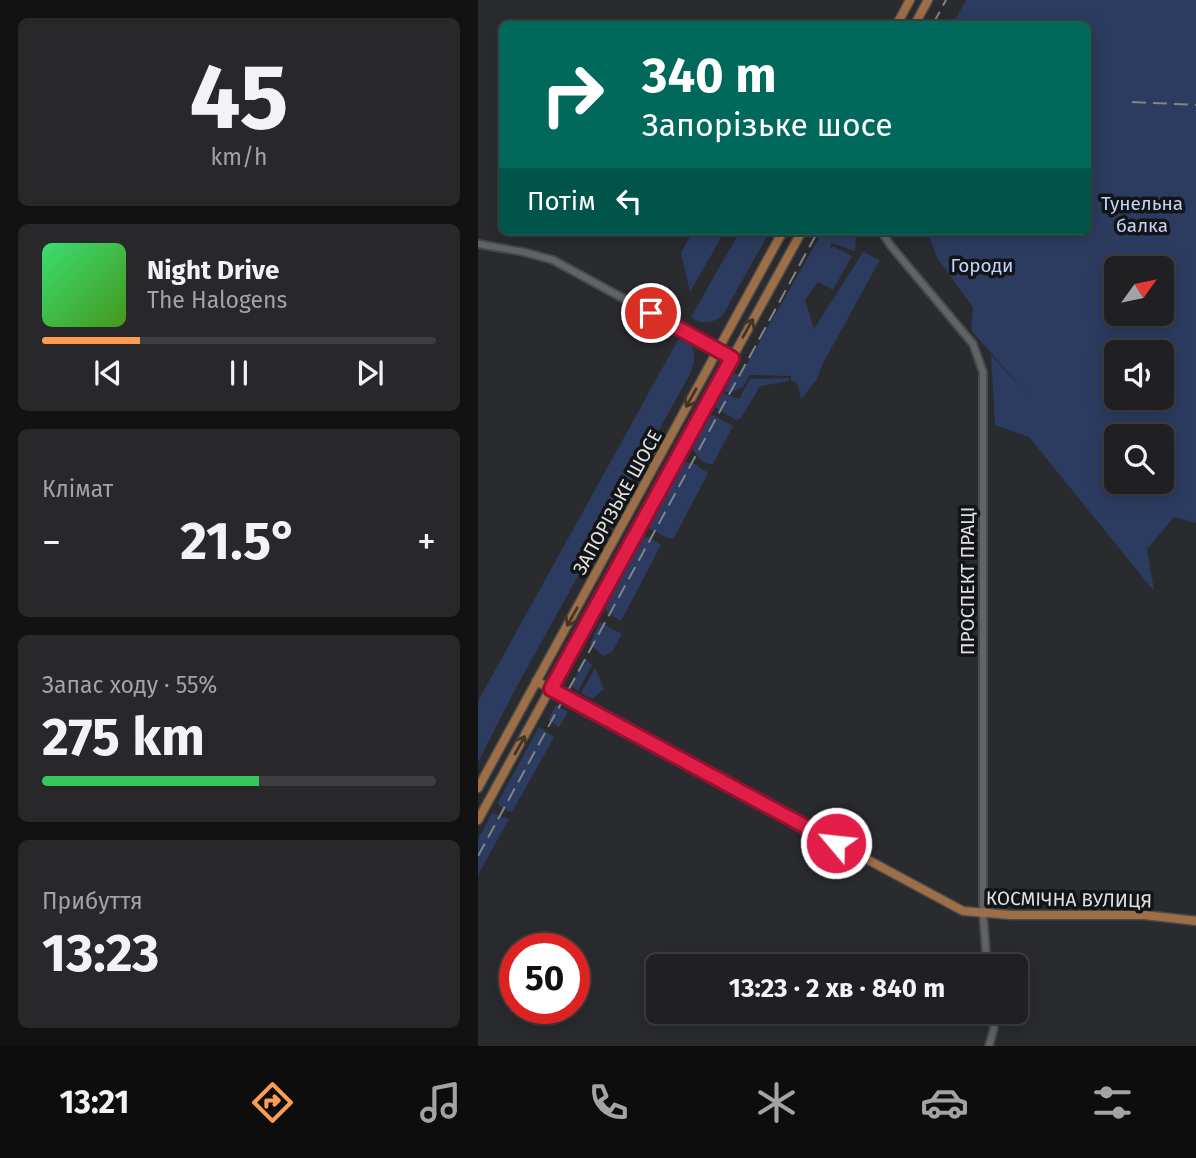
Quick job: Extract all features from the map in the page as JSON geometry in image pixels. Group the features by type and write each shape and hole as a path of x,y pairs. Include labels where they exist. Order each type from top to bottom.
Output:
{"main road":[{"path":"899,21 910,0"},
{"path":"917,21 928,0"},
{"name":"ЗАПОРІЗЬКЕ ШОСЕ","path":"478,788 781,235"},
{"name":"ЗАПОРІЗЬКЕ ШОСЕ","path":"478,820 800,235"},
{"path":"718,350 732,358"},
{"name":"КОСМІЧНА ВУЛИЦЯ","path":"536,681 954,907 983,913 1144,915 1196,921"}],"street":[{"name":"ПРОСПЕКТ ПРАЦІ","path":"884,235 973,344 983,372 983,913 986,954"},
{"path":"478,244 553,260 718,350"},
{"path":"988,1046 994,1024"}],"green space":[{"path":"966,0 1196,0 1196,523 1174,517 1147,549 1154,591 1029,437 995,425 991,355 1034,402 971,330 973,307 938,259 929,235 1091,235 1091,21 955,21"},
{"path":"691,235 723,235 690,292 681,253"},
{"path":"738,235 768,235 723,315 707,322 691,317"},
{"path":"821,235 856,235 855,251 831,243 830,249 833,246 852,256 833,290 818,282 805,300 814,329 863,252 880,260 823,363 817,379 801,399 798,384 791,380 791,376 749,375 743,387 729,393 724,391 733,374 741,374"},
{"path":"685,339 692,346 694,355 690,374 516,688 478,762 478,701 678,340"},
{"path":"789,378 789,381 760,386 741,418 736,420 715,407 722,393 739,399 750,379"},
{"path":"713,415 733,426 713,464 709,464 700,459 691,446 706,419"},
{"path":"683,462 695,464 708,473 674,538 668,538 648,528"},
{"path":"648,537 661,545 621,621 608,613 605,607 642,538"},
{"path":"600,622 622,634 612,652 603,656 590,644"},
{"path":"585,658 592,665 578,691 571,685"},
{"path":"595,668 604,689 592,699 581,693"},
{"path":"556,705 568,712 559,727 548,720"},
{"path":"539,727 554,737 512,812 507,811 501,808 498,802"},
{"path":"492,813 509,819 478,875 478,839"}],"railway":[{"path":"935,21 946,0"},
{"path":"1132,102 1197,105"},
{"path":"478,856 816,235"}],"route":[{"path":"651,313 732,358 551,689 836,843"}],"park label":[{"name":"Тунельна балка","path":"1142,214"},
{"name":"Городи","path":"982,265"}]}
